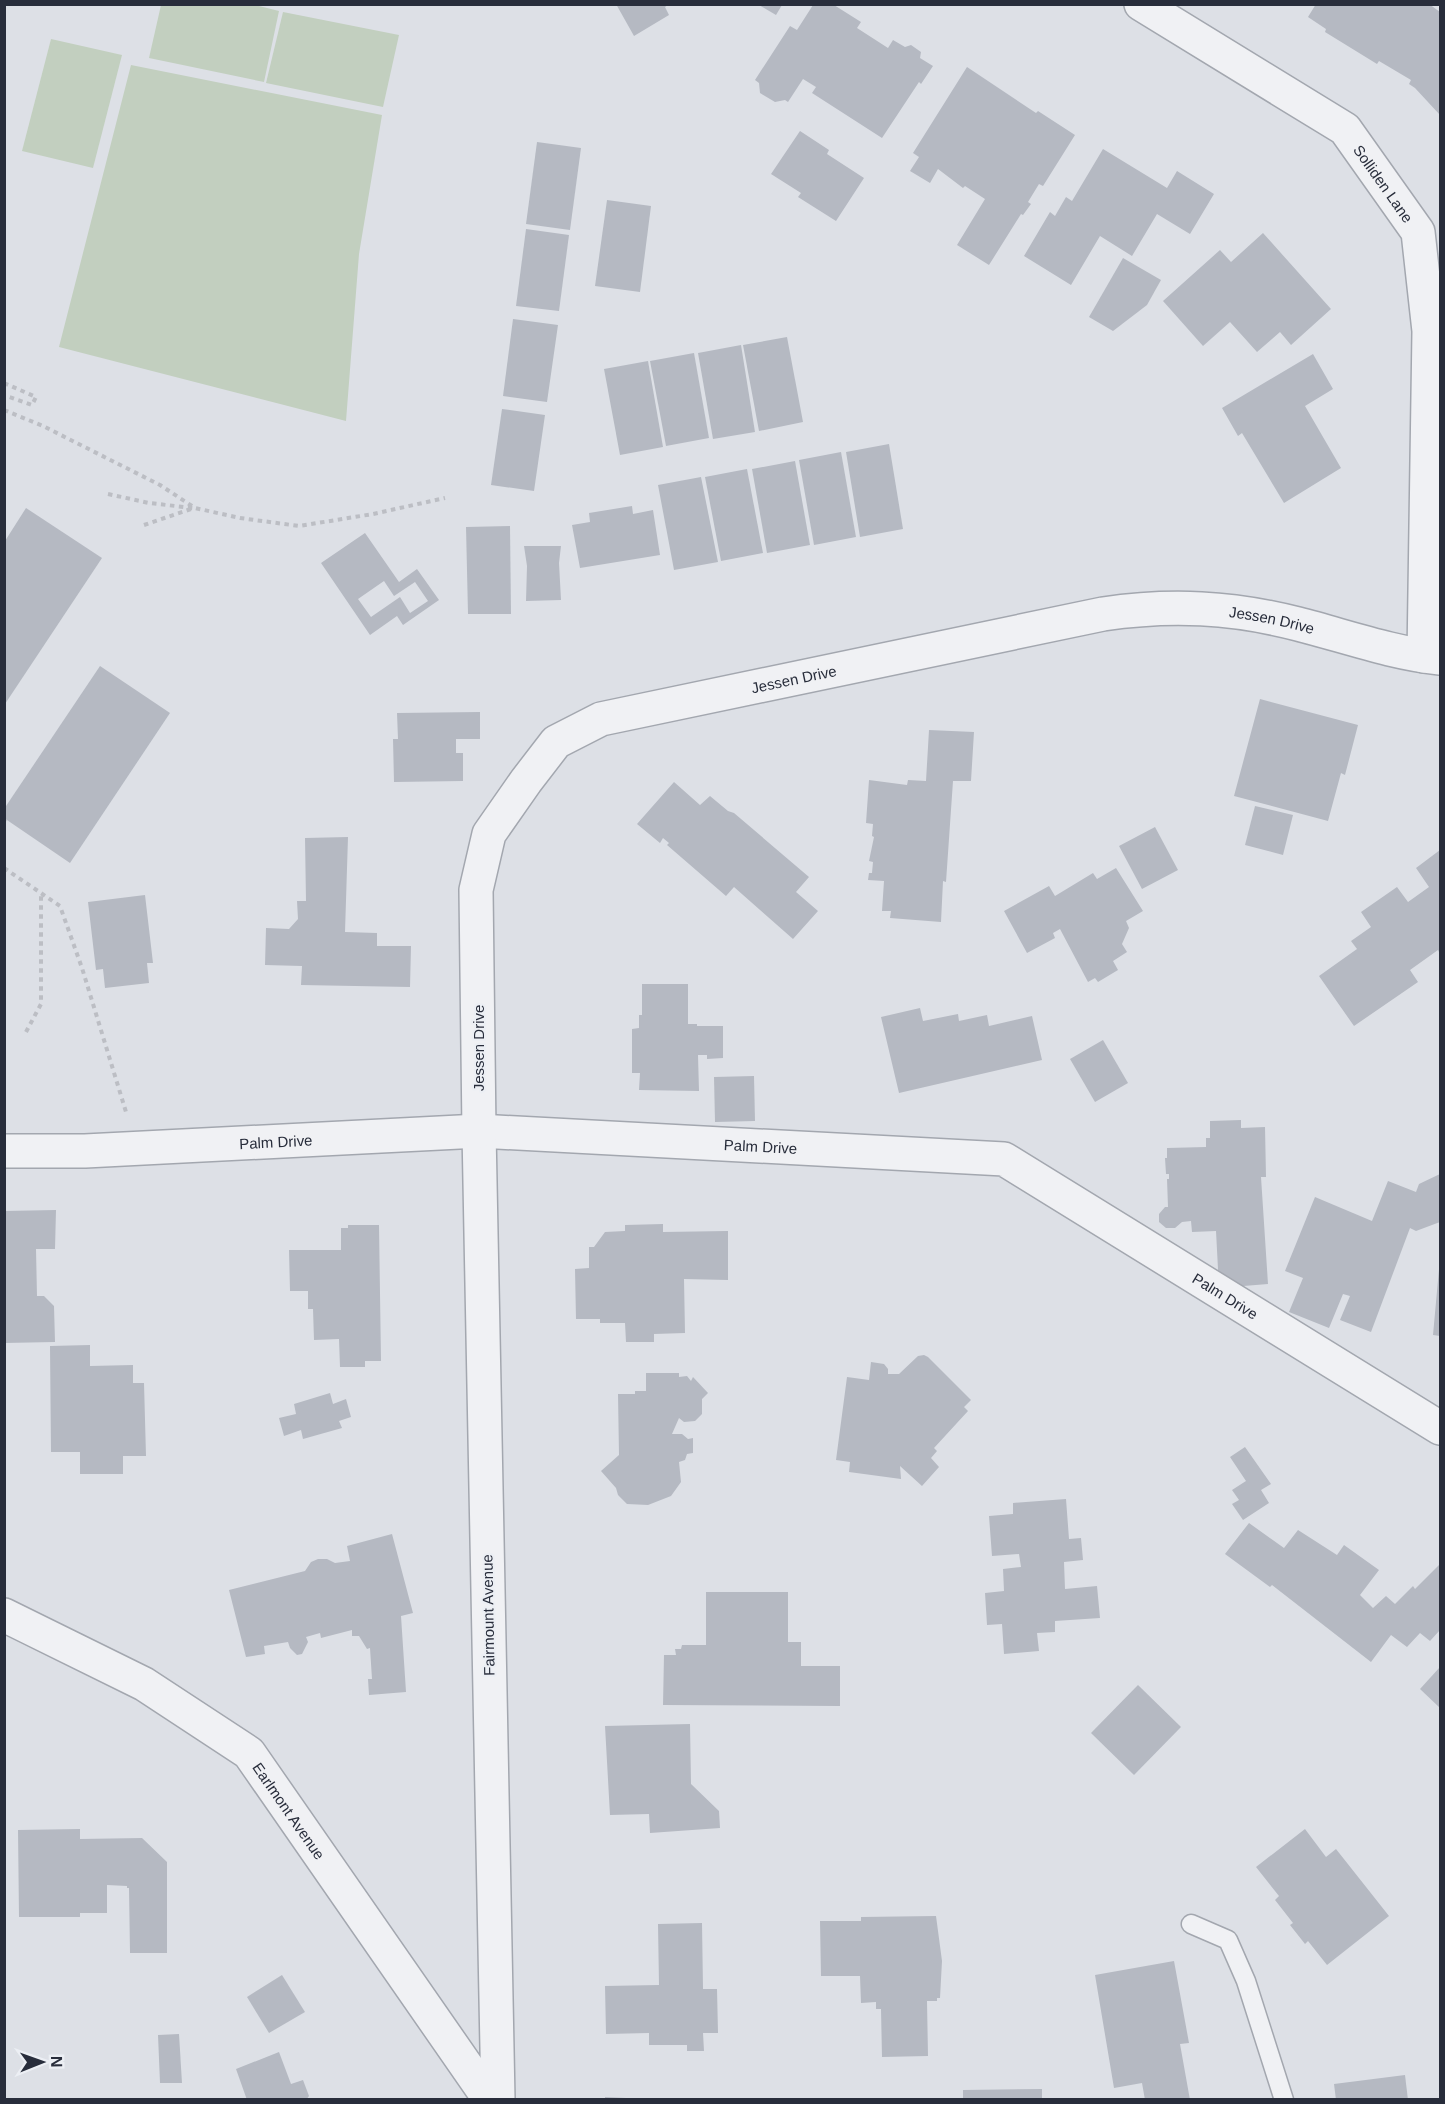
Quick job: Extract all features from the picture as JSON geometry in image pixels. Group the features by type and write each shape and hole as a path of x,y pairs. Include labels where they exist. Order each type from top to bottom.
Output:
{"street":[{"name":"Solliden Lane","path":"1141,4 1345,129 1418,232 1429,331 1432,657"},
{"name":"Jessen Drive","path":"478,1131 476,890 489,834 556,742 601,719 1103,614 1140,609 1174,607 1220,609 1261,616 1432,657"},
{"name":"Palm Drive","path":"4,1151 85,1151 478,1131 1004,1159 1440,1428"},
{"name":"Fairmount Avenue","path":"478,1131 498,2100"},
{"name":"Earlmont Avenue","path":"4,1615 144,1684 249,1753 490,2100"}],"lane":[{"path":"1191,1924 1228,1940 1246,1981 1284,2100"}],"path":[{"path":"4,383 36,397 32,405 4,395"},
{"path":"4,410 43,426 160,485 195,508"},
{"path":"108,494 149,504 195,508 240,518 299,526 373,514 445,498"},
{"path":"144,525 195,508"},
{"path":"4,867 60,906 82,968 126,1114"},
{"path":"26,1032 41,1004 41,893"}],"green space":[{"path":"251,4 279,11 264,82 149,58 161,5"},
{"path":"283,12 399,35 383,107 266,83"},
{"path":"51,39 122,55 93,168 22,151"},
{"path":"131,65 382,115 359,254 346,421 59,347"}],"building":[{"path":"616,4 669,4 665,7 669,15 634,36"},
{"path":"1316,4 1429,4 1440,12 1440,115 1409,84 1411,80 1379,61 1377,64 1325,32 1326,29 1308,17"},
{"path":"759,5 782,5 776,15"},
{"path":"813,5 834,5 861,22 857,28 888,48 893,40 905,47 911,45 921,52 920,58 933,66 921,84 919,82 882,138 812,93 816,87 803,79 788,102 785,100 775,102 760,93 759,83 755,80 790,26 797,30"},
{"path":"967,67 1036,113 1038,111 1075,135 1043,186 1039,184 1028,202 1031,204 1023,215 1021,214 989,265 957,245 985,199 965,186 963,188 938,169 930,183 910,171 919,157 913,153"},
{"path":"800,131 829,150 827,154 864,178 836,221 798,197 801,193 771,174"},
{"path":"537,142 581,148 570,230 526,224"},
{"path":"1103,149 1167,188 1177,171 1214,194 1190,234 1157,214 1132,256 1100,236 1071,285 1024,256 1050,212 1055,216 1066,197 1072,201"},
{"path":"607,200 651,206 640,292 595,286"},
{"path":"526,229 569,235 559,311 516,306"},
{"path":"1263,233 1331,309 1291,345 1280,332 1257,352 1230,322 1203,346 1163,301 1220,250 1231,262"},
{"path":"1123,258 1161,280 1147,305 1113,331 1089,317"},
{"path":"513,319 558,325 547,402 503,396"},
{"path":"787,337 803,422 759,431 743,345"},
{"path":"741,345 755,432 713,439 698,353"},
{"path":"694,353 709,438 666,446 650,361"},
{"path":"1313,354 1333,389 1305,406 1341,468 1284,503 1242,433 1238,436 1222,408"},
{"path":"648,361 663,447 620,455 604,369"},
{"path":"502,409 545,415 534,491 491,485"},
{"path":"889,444 903,529 860,537 846,452"},
{"path":"841,452 856,537 814,545 799,460"},
{"path":"795,461 810,545 767,553 752,469"},
{"path":"747,469 763,553 721,561 705,477"},
{"path":"701,477 718,562 674,570 658,485"},
{"path":"632,506 633,514 653,510 660,555 580,568 572,525 590,522 589,513"},
{"path":"26,508 102,558 5,704 5,541"},
{"path":"510,526 511,614 468,614 466,527"},
{"path":"365,533 399,582 417,569 439,600 403,625 397,616 370,635 321,563","holes":["384,581 394,596 415,582 428,601 410,613 400,597 371,617 358,599"]},
{"path":"524,546 561,546 559,563 561,600 526,601 527,566"},
{"path":"100,666 170,713 70,863 4,818 4,809"},
{"path":"1260,699 1358,725 1345,775 1341,773 1328,821 1234,796"},
{"path":"480,712 480,739 456,739 456,753 463,753 463,781 394,782 393,739 398,739 397,713"},
{"path":"929,730 974,732 971,781 953,781 941,922 890,918 891,911 882,911 884,881 868,880 869,873 872,873 873,862 869,861 874,837 872,836 873,824 866,823 869,780 907,785 908,780 926,781"},
{"path":"674,782 700,805 710,796 728,811 734,813 809,877 796,892 818,911 793,939 734,887 726,896 667,845 669,843 663,838 660,843 637,824"},
{"path":"1255,806 1293,815 1283,855 1245,845"},
{"path":"1155,827 1178,870 1142,889 1119,846"},
{"path":"348,837 345,932 377,933 377,946 411,946 410,987 301,985 302,966 265,965 266,928 289,929 298,919 297,901 306,901 305,838"},
{"path":"1440,850 1440,954 1438,950 1410,970 1418,982 1354,1026 1319,976 1357,949 1351,941 1371,927 1361,912 1397,887 1408,902 1429,887 1416,868"},
{"path":"1116,868 1143,911 1126,921 1129,928 1122,944 1127,952 1113,961 1118,970 1098,982 1095,978 1088,982 1060,929 1053,933 1055,938 1027,953 1004,911 1049,886 1055,896 1093,873 1097,879"},
{"path":"145,895 153,963 147,963 149,983 105,988 103,969 96,970 88,902"},
{"path":"642,984 688,984 688,1024 723,1026 723,1058 707,1059 707,1055 698,1055 699,1091 639,1090 640,1073 632,1073 632,1029 639,1028 639,1015 642,1015"},
{"path":"920,1008 923,1021 958,1014 959,1021 987,1015 989,1026 1032,1016 1042,1060 899,1093 881,1017"},
{"path":"1103,1040 1128,1083 1095,1102 1070,1059"},
{"path":"754,1076 755,1121 715,1122 714,1077"},
{"path":"1241,1120 1241,1128 1265,1127 1266,1177 1261,1177 1268,1284 1219,1288 1216,1231 1192,1232 1191,1221 1182,1222 1175,1228 1166,1228 1159,1222 1159,1214 1165,1207 1168,1207 1167,1179 1169,1179 1169,1174 1166,1174 1165,1158 1167,1158 1167,1148 1206,1147 1206,1138 1210,1138 1210,1121"},
{"path":"1440,1174 1440,1222 1416,1231 1410,1228 1371,1332 1340,1320 1350,1296 1343,1294 1329,1328 1289,1312 1303,1278 1285,1271 1315,1197 1372,1221 1388,1181 1416,1192 1419,1184"},
{"path":"56,1210 55,1249 36,1249 37,1296 44,1296 54,1306 55,1342 4,1343 4,1211"},
{"path":"663,1224 663,1232 728,1231 728,1280 684,1279 685,1333 654,1334 654,1342 626,1342 625,1323 600,1323 600,1319 576,1319 575,1269 589,1268 589,1247 594,1247 605,1232 625,1231 625,1225"},
{"path":"348,1225 379,1225 381,1361 365,1361 365,1367 340,1367 339,1339 314,1340 313,1309 308,1309 308,1291 290,1291 289,1250 341,1250 341,1228 348,1228"},
{"path":"1440,1269 1440,1336 1433,1335"},
{"path":"90,1345 90,1366 133,1365 133,1383 144,1383 146,1456 123,1456 123,1474 80,1474 80,1452 51,1452 50,1346"},
{"path":"924,1355 971,1400 964,1407 968,1411 934,1448 937,1451 931,1458 939,1467 922,1486 900,1466 901,1479 849,1472 850,1462 836,1460 847,1377 869,1380 871,1362 884,1364 888,1369 888,1374 899,1374 918,1356"},
{"path":"646,1373 679,1373 679,1377 687,1376 691,1381 693,1377 708,1393 702,1399 702,1414 695,1421 684,1422 679,1418 672,1434 682,1434 688,1439 693,1438 693,1453 687,1454 685,1460 679,1462 681,1482 671,1496 648,1505 627,1504 601,1471 619,1455 618,1394 635,1394 635,1391 646,1391"},
{"path":"330,1393 333,1404 346,1399 351,1417 339,1421 342,1428 303,1439 301,1430 284,1436 279,1418 296,1414 294,1404"},
{"path":"1245,1447 1271,1484 1261,1490 1269,1503 1243,1520 1232,1504 1239,1500 1232,1490 1246,1481 1230,1457"},
{"path":"1066,1499 1069,1539 1081,1538 1083,1560 1064,1562 1065,1589 1097,1586 1100,1618 1055,1621 1055,1632 1037,1633 1039,1651 1004,1654 1002,1624 987,1625 985,1593 1004,1591 1003,1569 1021,1567 1019,1554 992,1556 989,1516 1013,1514 1013,1503"},
{"path":"1249,1523 1284,1548 1298,1530 1337,1555 1344,1545 1379,1570 1360,1595 1373,1608 1386,1596 1395,1604 1413,1586 1415,1589 1440,1564 1440,1630 1430,1641 1420,1633 1407,1647 1391,1635 1371,1662 1272,1585 1270,1587 1225,1554"},
{"path":"392,1534 413,1613 401,1616 406,1692 369,1695 368,1679 372,1679 370,1648 367,1649 359,1636 352,1636 352,1630 321,1638 320,1633 306,1637 308,1642 302,1654 297,1655 288,1642 264,1646 265,1654 246,1657 229,1590 305,1571 311,1562 318,1559 327,1559 335,1563 350,1561 347,1546"},
{"path":"706,1592 788,1592 788,1642 801,1642 801,1666 840,1666 840,1706 663,1705 664,1655 676,1655 675,1649 681,1649 682,1645 706,1645"},
{"path":"1440,1667 1440,1708 1420,1689"},
{"path":"1138,1685 1181,1727 1134,1775 1091,1733"},
{"path":"690,1724 691,1784 719,1811 720,1828 650,1833 649,1814 610,1815 605,1726"},
{"path":"80,1829 80,1839 142,1838 167,1862 167,1953 130,1953 129,1888 127,1886 107,1885 107,1913 80,1913 80,1917 19,1917 18,1830"},
{"path":"1305,1829 1326,1857 1336,1849 1389,1916 1327,1965 1308,1941 1305,1944 1290,1925 1293,1923 1275,1900 1279,1896 1256,1867"},
{"path":"936,1916 942,1961 940,1998 937,1998 937,2001 927,2001 928,2056 882,2057 881,2009 876,2009 876,2002 861,2003 860,1976 821,1976 820,1921 861,1921 861,1917"},
{"path":"702,1923 703,1989 717,1989 718,2033 703,2033 704,2051 687,2051 687,2045 649,2045 649,2033 606,2034 605,1986 659,1985 658,1924"},
{"path":"1174,1961 1189,2043 1180,2044 1190,2100 1145,2100 1142,2083 1114,2088 1095,1975"},
{"path":"282,1975 305,2012 269,2033 247,1997"},
{"path":"179,2034 182,2083 160,2083 158,2035"},
{"path":"279,2052 291,2084 303,2080 309,2096 306,2100 247,2100 236,2069"},
{"path":"1405,2075 1408,2100 1336,2100 1334,2084"},
{"path":"1042,2089 1042,2100 963,2100 963,2090"},
{"path":"605,2097 626,2098 626,2100 605,2100"}]}
